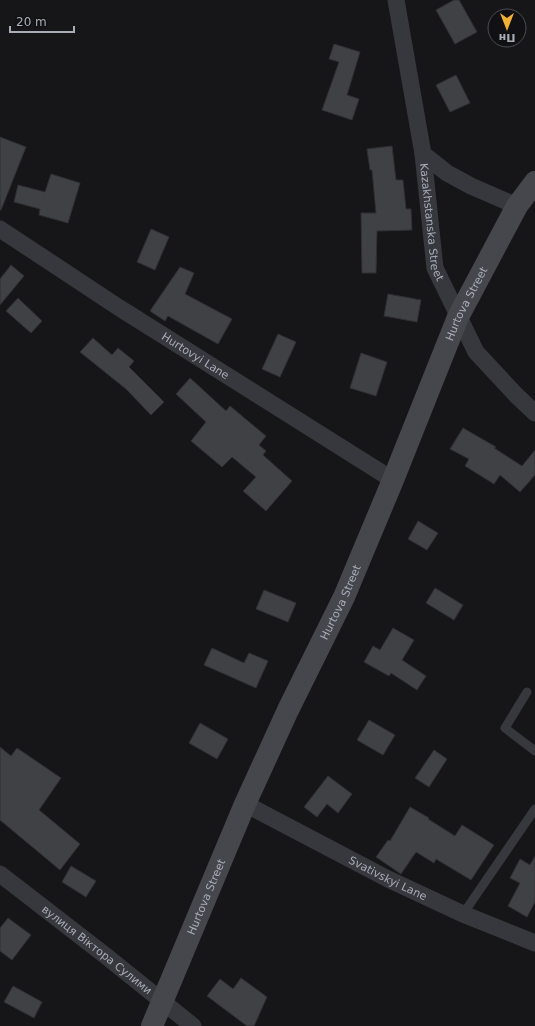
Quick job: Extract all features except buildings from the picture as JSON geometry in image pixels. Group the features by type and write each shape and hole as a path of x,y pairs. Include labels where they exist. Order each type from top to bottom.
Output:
{"street":[{"name":"Kazakhstanska Street","path":"396,0 423,154 435,268 476,352 516,396 535,413"},
{"path":"423,154 447,173 471,186 517,206"},
{"name":"Hurtova Street","path":"152,1026 245,804 288,710 344,598 458,317 517,206 535,182"},
{"name":"Hurtovyi Lane","path":"0,229 125,312 393,480"},
{"name":"Svativskyi Lane","path":"245,804 388,879 463,914 535,942"},
{"name":"вулиця Віктора Сулими","path":"0,874 162,1000 193,1026"}],"lane":[{"path":"527,692 505,728 535,751"},
{"path":"463,914 535,809"}]}
